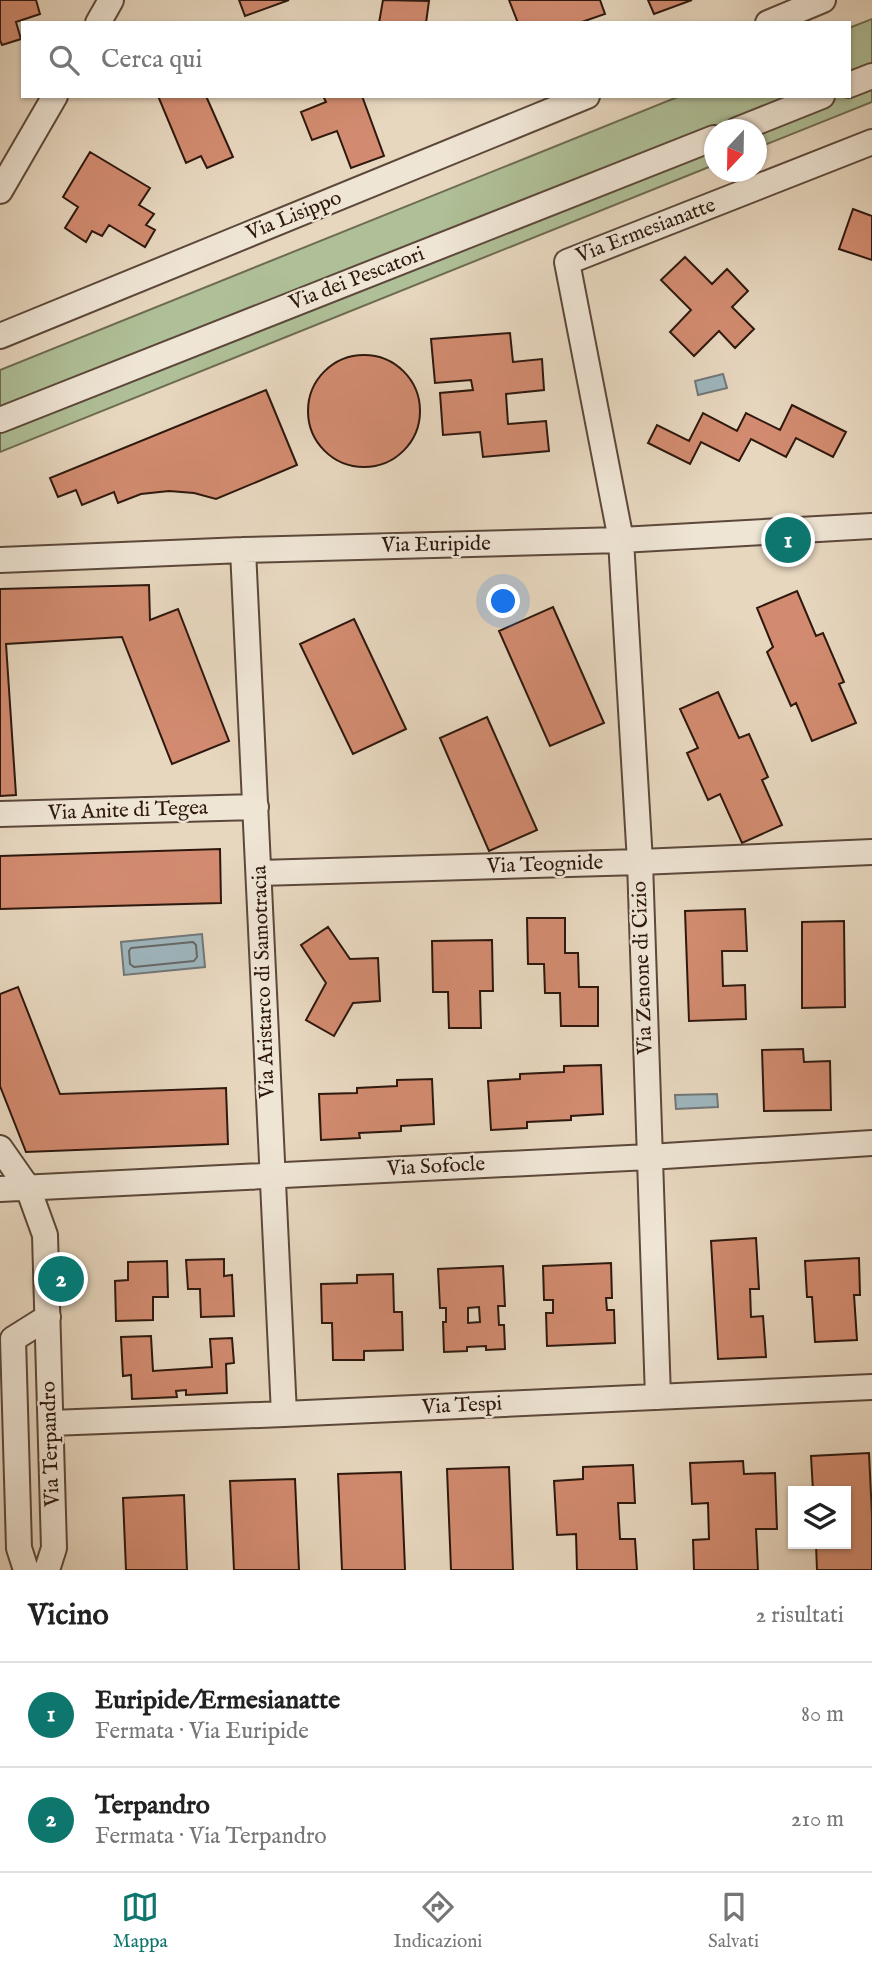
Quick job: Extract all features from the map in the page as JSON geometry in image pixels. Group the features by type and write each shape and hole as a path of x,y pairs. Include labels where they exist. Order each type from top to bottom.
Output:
{"street":[{"path":"99,21 111,0"},
{"path":"773,21 823,0"},
{"path":"851,84 872,76"},
{"path":"0,191 54,98"},
{"name":"Via Lisippo","path":"0,336 582,98"},
{"path":"764,119 817,98"},
{"name":"Via dei Pescatori","path":"0,419 704,142"},
{"name":"Via Ermesianatte","path":"621,540 567,262 872,142"},
{"name":"Via Euripide","path":"0,560 243,550 621,540 872,526"},
{"name":"Via Zenone di Cizio","path":"621,540 640,862 658,1397"},
{"name":"Via Aristarco di Samotracia","path":"243,550 284,1414"},
{"name":"Via Anite di Tegea","path":"0,814 256,807"},
{"name":"Via Teognide","path":"259,873 872,852"},
{"name":"Via Sofocle","path":"0,1189 649,1157 872,1143"},
{"name":"Via Terpandro","path":"0,1148 28,1188 45,1235 54,1548 47,1570"},
{"name":"Via Terpandro","path":"26,1570 19,1548 13,1339 48,1317"},
{"name":"Via Tespi","path":"51,1423 872,1387"}],"green space":[{"path":"872,19 872,102 767,144 767,119 704,119 704,169 0,452 0,370 675,98 851,98 851,27"}],"water":[{"path":"723,374 727,388 698,395 695,381"},
{"path":"202,934 205,967 124,975 121,942"},
{"path":"717,1094 718,1107 676,1109 675,1095"}],"building":[{"path":"0,0 36,0 40,14 16,22 21,39 2,45 0,40"},
{"path":"239,0 289,0 245,16"},
{"path":"383,0 429,1 426,21 379,21"},
{"path":"509,0 600,0 605,14 585,21 517,21"},
{"path":"648,0 692,0 654,14"},
{"path":"159,98 207,98 233,157 207,168 201,156 186,163"},
{"path":"324,98 363,98 384,156 351,168 337,131 312,140 301,112 326,102"},
{"path":"90,152 150,188 139,205 154,214 146,225 155,230 145,247 109,225 102,236 92,231 86,242 65,228 78,207 63,197"},
{"path":"853,209 872,216 872,260 839,249"},
{"path":"685,257 712,284 727,269 748,291 732,307 754,329 735,348 719,331 694,356 670,332 691,310 661,280"},
{"path":"510,333 513,362 542,359 544,390 506,394 508,424 546,421 549,451 483,457 480,432 443,435 440,393 473,390 471,380 435,383 431,339"},
{"path":"364,355 385,360 403,372 415,390 420,411 415,432 403,450 385,462 364,467 343,462 325,450 313,432 308,411 313,390 325,372 343,360"},
{"path":"266,390 297,465 216,499 194,493 169,491 141,494 118,503 114,492 82,505 76,490 58,497 50,478"},
{"path":"792,405 846,432 833,457 796,438 786,457 751,439 739,461 701,442 690,464 648,443 657,425 689,441 703,413 737,431 746,413 780,430"},
{"path":"149,585 150,620 178,609 229,741 172,764 122,637 6,644 16,795 0,796 0,589"},
{"path":"797,591 816,636 823,633 844,682 839,684 856,723 812,741 796,703 791,706 767,652 773,647 757,608"},
{"path":"553,607 604,723 550,746 499,631"},
{"path":"354,619 406,729 353,754 300,644"},
{"path":"718,692 739,738 749,734 768,777 762,780 782,825 742,843 720,794 708,800 687,753 698,748 680,709"},
{"path":"487,717 537,830 489,851 440,738"},
{"path":"220,849 221,903 0,909 0,856"},
{"path":"745,909 747,951 722,951 723,986 745,985 746,1019 689,1021 685,911"},
{"path":"527,918 565,918 565,953 578,953 579,987 598,987 598,1026 561,1026 560,993 545,993 544,964 528,964"},
{"path":"844,921 845,1007 802,1008 802,922"},
{"path":"328,927 350,959 378,958 380,1001 353,1003 334,1036 306,1020 326,983 301,945"},
{"path":"492,940 493,991 480,991 481,1028 449,1028 448,992 433,992 432,941"},
{"path":"18,987 60,1094 226,1088 228,1144 26,1152 0,1086 0,994"},
{"path":"803,1049 804,1062 830,1061 831,1110 764,1111 762,1050"},
{"path":"601,1065 603,1114 571,1116 571,1120 527,1122 527,1128 491,1130 488,1081 520,1079 520,1074 564,1072 564,1066"},
{"path":"432,1079 434,1124 401,1126 401,1131 359,1133 360,1138 321,1140 319,1094 357,1093 357,1088 397,1086 397,1080"},
{"path":"756,1238 759,1289 750,1289 751,1317 763,1316 766,1357 718,1359 711,1241"},
{"path":"859,1258 860,1295 854,1295 857,1340 815,1342 812,1297 807,1297 805,1261"},
{"path":"224,1259 224,1276 232,1275 234,1316 201,1317 200,1289 188,1289 186,1260"},
{"path":"167,1261 168,1297 153,1297 153,1320 116,1321 115,1281 128,1280 128,1262"},
{"path":"611,1263 612,1298 606,1298 607,1310 614,1310 615,1343 547,1346 546,1313 553,1313 553,1300 544,1300 543,1266"},
{"path":"503,1266 505,1306 498,1306 499,1325 504,1325 505,1349 486,1350 486,1346 467,1347 467,1351 444,1352 443,1322 446,1322 446,1308 440,1308 438,1269","holes":["479,1307 480,1322 468,1323 468,1308"]},
{"path":"393,1274 394,1312 402,1312 403,1350 364,1351 364,1360 333,1360 332,1323 322,1323 321,1284 357,1283 357,1275"},
{"path":"151,1336 153,1371 212,1367 210,1339 232,1338 234,1363 226,1364 227,1393 186,1395 186,1390 176,1391 177,1397 132,1399 131,1375 123,1376 121,1337"},
{"path":"869,1453 872,1570 817,1570 816,1549 851,1549 851,1486 813,1486 811,1456"},
{"path":"743,1461 744,1474 775,1473 777,1529 756,1529 758,1570 694,1570 693,1540 709,1539 708,1503 692,1504 690,1463"},
{"path":"633,1465 635,1503 618,1503 620,1539 635,1539 637,1570 577,1570 576,1534 557,1535 554,1481 583,1479 583,1467"},
{"path":"509,1467 513,1570 451,1570 447,1469"},
{"path":"401,1472 405,1570 342,1570 338,1474"},
{"path":"295,1479 299,1570 234,1570 230,1481"},
{"path":"184,1495 187,1570 126,1570 123,1498"}],"place":[{"name":"Euripide/Ermesianatte","path":"788,540"},
{"name":"Terpandro","path":"61,1279"}]}
